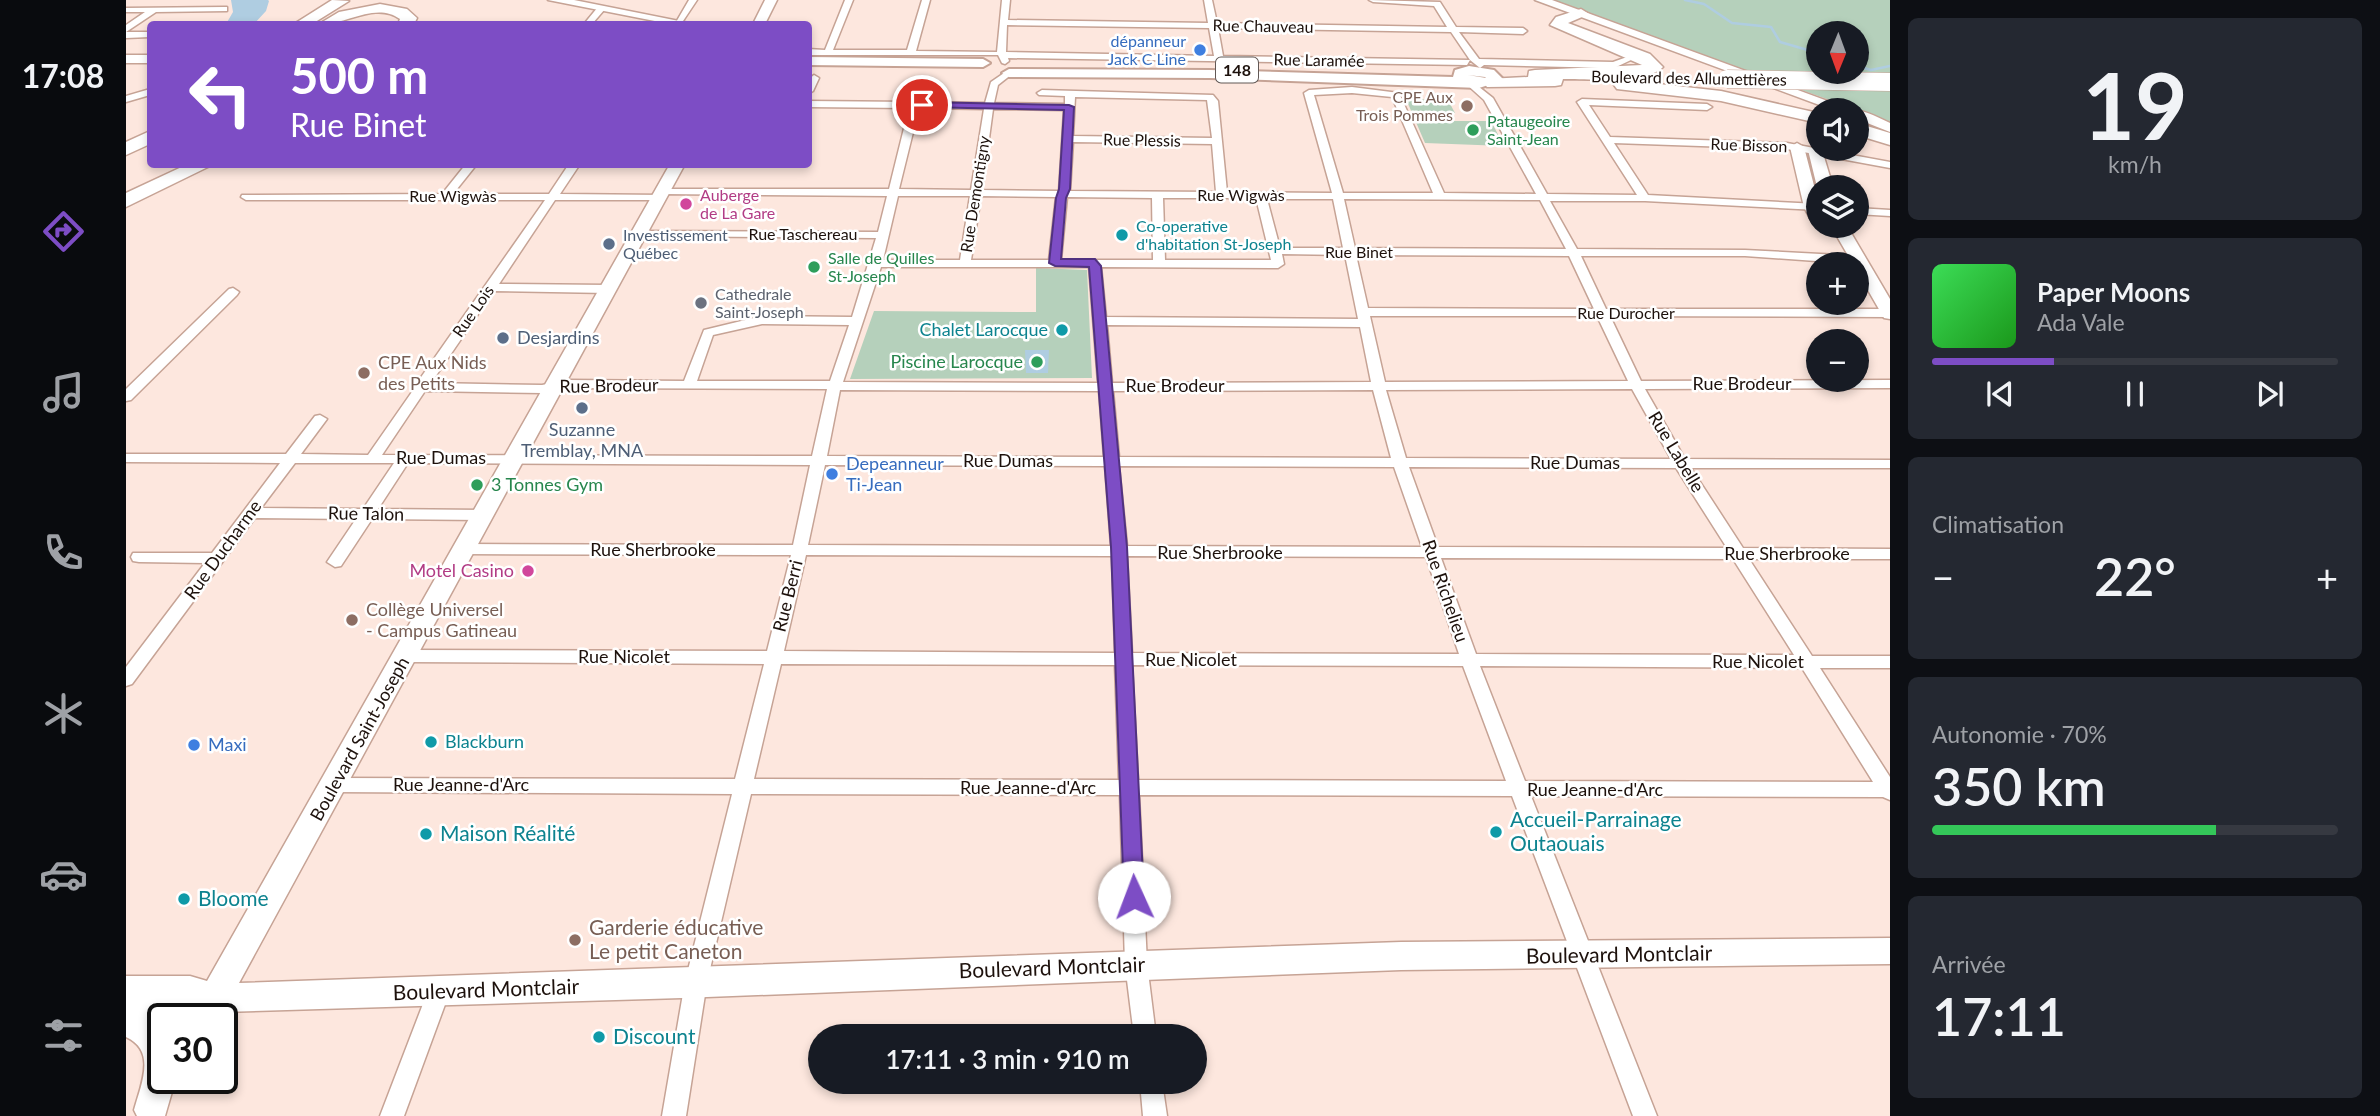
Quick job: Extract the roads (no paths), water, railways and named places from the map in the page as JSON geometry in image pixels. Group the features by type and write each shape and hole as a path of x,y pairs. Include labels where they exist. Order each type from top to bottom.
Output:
{"highway":[{"path":"307,21 345,0"},
{"path":"322,21 359,0"},
{"path":"334,21 349,14 378,10 403,13 409,18 408,21"},
{"path":"1535,75 1639,72 1654,67 1644,58 1558,25 1562,20 1581,14"},
{"name":"Boulevard des Allumettières","path":"1477,74 1890,88"},
{"name":"Boulevard des Allumettières","path":"1477,74 1574,81 1890,82"},
{"path":"1574,81 1705,93 1806,115"},
{"path":"1869,133 1890,139"},
{"path":"126,149 147,138"},
{"path":"126,155 147,146"},
{"path":"126,191 168,168"},
{"path":"126,201 196,168"}],"main road":[{"path":"958,54 996,63"},
{"name":"Boulevard des Allumettières","path":"812,61 996,63 1210,74 1477,74"},
{"name":"Boulevard des Allumettières","path":"812,73 996,63"}],"street":[{"path":"126,29 167,0"},
{"path":"554,0 666,21"},
{"path":"678,21 693,0"},
{"path":"758,21 771,0"},
{"path":"828,52 849,0"},
{"path":"911,53 926,0"},
{"path":"994,84 1006,0"},
{"path":"1208,0 1219,58"},
{"name":"Rue Labelle","path":"1373,0 1433,3 1441,9 1455,30 1573,253 1636,384 1681,463 1889,791"},
{"path":"1541,0 1812,98"},
{"path":"126,10 224,9"},
{"path":"591,21 601,9"},
{"name":"Rue Chauveau","path":"1003,22 1523,31"},
{"path":"126,35 147,35"},
{"path":"812,52 958,54"},
{"name":"Rue Laramée","path":"996,63 1219,58 1477,74 1622,64 1627,60"},
{"path":"126,59 147,59"},
{"path":"994,84 996,63"},
{"path":"126,66 147,66"},
{"name":"Rue Berri","path":"674,1116 696,982 799,551 835,385 876,262 921,80"},
{"name":"Rue Demontigny","path":"965,263 994,84"},
{"name":"Rue Richelieu","path":"1440,197 1396,95 1352,90 1314,90 1309,94 1338,195 1363,317 1400,462 1470,661 1644,1116"},
{"path":"126,99 147,93"},
{"path":"1042,93 1210,97 1213,100 1223,195"},
{"path":"1055,263 1070,94"},
{"path":"1645,198 1582,102 1707,107"},
{"path":"812,104 1069,107"},
{"path":"1869,119 1890,128"},
{"name":"Rue Plessis","path":"1068,139 1217,142"},
{"name":"Rue Bisson","path":"1607,140 1806,148"},
{"path":"1797,147 1806,177"},
{"name":"Rue Bisson","path":"1869,160 1890,164"},
{"path":"446,196 469,168"},
{"name":"Rue Lois","path":"372,459 572,168"},
{"name":"Boulevard Saint-Joseph","path":"212,1003 676,168"},
{"name":"Rue Wìgwàs","path":"247,197 893,193 1338,195 1645,198 1806,210"},
{"path":"1157,194 1159,263"},
{"path":"876,262 1278,264 1261,195"},
{"path":"1869,212 1890,213"},
{"name":"Rue Taschereau","path":"639,233 883,235"},
{"name":"Rue Binet","path":"1275,251 1758,253 1806,257"},
{"path":"1095,263 1113,461 1136,964 1144,1024"},
{"path":"491,287 608,289"},
{"path":"1869,291 1886,313 1890,333"},
{"path":"126,397 233,292"},
{"path":"1869,297 1886,313"},
{"name":"Rue Durocher","path":"1099,321 1602,313 1886,313"},
{"path":"689,385 708,333 762,320 855,321"},
{"name":"Rue Brodeur","path":"419,387 554,387 568,384 1890,384"},
{"name":"Rue Ducharme","path":"126,680 320,419"},
{"name":"Rue Dumas","path":"126,458 1890,464"},
{"path":"335,562 404,458"},
{"name":"Rue Talon","path":"249,513 484,515"},
{"name":"Rue Sherbrooke","path":"465,549 1890,554"},
{"path":"139,557 218,558"},
{"name":"Rue Nicolet","path":"407,656 1890,662"},
{"name":"Rue Jeanne-d'Arc","path":"334,785 1889,791"},
{"name":"Boulevard Montclair","path":"238,1006 439,991 1136,964 1401,956 1890,951"},
{"name":"Boulevard Montclair","path":"126,990 190,990 204,1003"},
{"path":"392,1116 439,991"},
{"name":"Boulevard Montclair","path":"126,1015 147,1013"},
{"path":"126,1022 145,1030 157,1040 161,1051 162,1065 149,1113"},
{"path":"149,1113 160,1094"},
{"path":"1152,1094 1155,1116"}],"water":[{"path":"231,0 269,1 266,11 257,21 228,21 233,12"},
{"name":"Piscine Larocque","path":"1025,350 1049,350 1048,373 1026,373"}],"waterway":[{"path":"1685,0 1704,4 1732,23 1771,27 1780,42 1806,50"},
{"path":"1869,69 1890,66"}],"place":[{"name":"dépanneur Jack C Line","path":"1200,50"},
{"name":"CPE Aux Trois Pommes","path":"1467,106"},
{"name":"Pataugeoire Saint-Jean","path":"1473,130"},
{"name":"Auberge de La Gare","path":"686,204"},
{"name":"Co-operative d'habitation St-Joseph","path":"1122,235"},
{"name":"Investissement Québec","path":"609,244"},
{"name":"Salle de Quilles St-Joseph","path":"814,267"},
{"name":"Cathedrale Saint-Joseph","path":"701,303"},
{"name":"Chalet Larocque","path":"1062,330"},
{"name":"Desjardins","path":"503,338"},
{"name":"Piscine Larocque","path":"1037,362"},
{"name":"CPE Aux Nids des Petits","path":"364,373"},
{"name":"Suzanne Tremblay, MNA","path":"582,408"},
{"name":"Depeanneur Ti-Jean","path":"832,474"},
{"name":"3 Tonnes Gym","path":"477,485"},
{"name":"Motel Casino","path":"528,571"},
{"name":"Collège Universel - Campus Gatineau","path":"352,620"},
{"name":"Blackburn","path":"431,742"},
{"name":"Maxi","path":"194,745"},
{"name":"Accueil-Parrainage Outaouais","path":"1496,832"},
{"name":"Maison Réalité","path":"426,834"},
{"name":"Bloome","path":"184,899"},
{"name":"Garderie éducative Le petit Caneton","path":"575,940"},
{"name":"Discount","path":"599,1037"}]}
